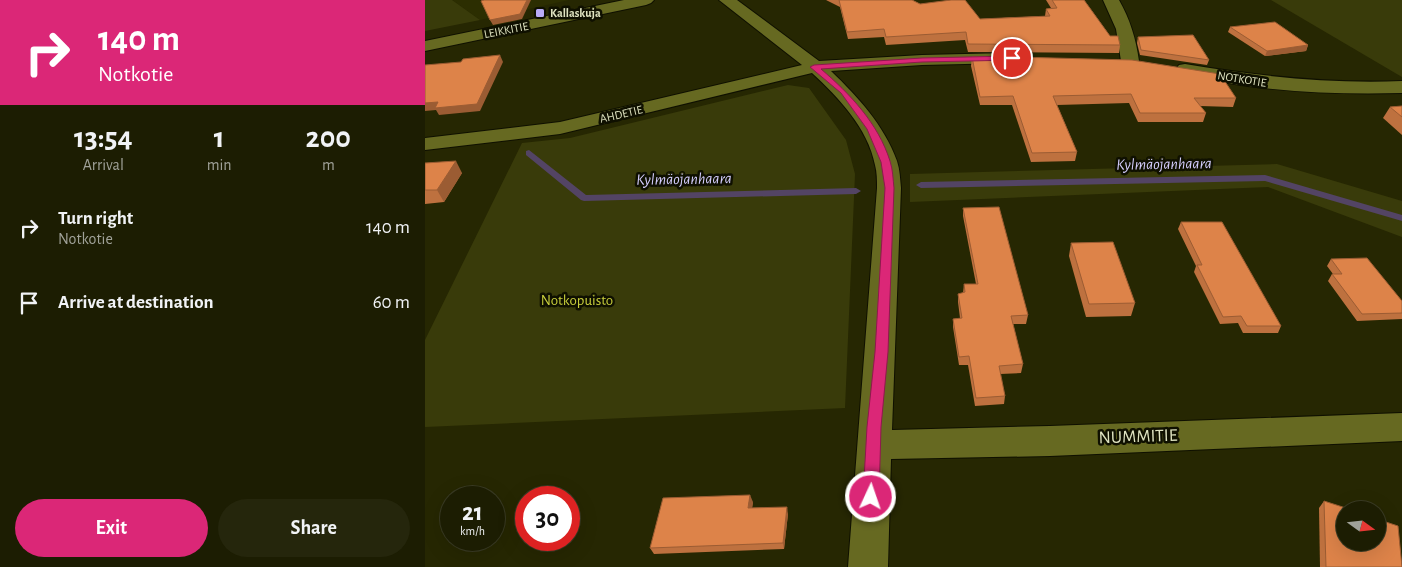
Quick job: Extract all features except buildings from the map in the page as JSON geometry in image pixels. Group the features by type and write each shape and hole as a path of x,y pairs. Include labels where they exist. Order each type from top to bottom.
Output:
{"street":[{"name":"LEIKKITIE","path":"425,46 646,0"},
{"path":"727,0 814,67 843,92 871,129 886,162 889,188 881,352 873,445 868,567"},
{"path":"1111,0 1117,9 1129,45 1130,61"},
{"path":"814,67 922,60 1029,59"},
{"path":"1111,61 1149,64"},
{"name":"NOTKOTIE","path":"1167,66 1285,85 1367,88 1402,87"},
{"name":"AHDETIE","path":"425,144 560,128 814,67"},
{"name":"NUMMITIE","path":"873,445 1050,441 1402,427"}],"shaded area":[{"path":"452,0 569,0 480,20"}],"green space":[{"path":"425,0 452,0 480,20 425,31"},
{"path":"1271,0 1402,0 1402,77"},
{"name":"Notkopuisto","path":"788,85 809,88 846,140 855,174 845,408 425,427 425,340 522,143 570,138"},
{"path":"1277,164 1402,201 1402,237 1268,187 910,202 910,174"}],"waterway":[{"name":"Kylmäojanhaara","path":"529,153 584,198 856,191"},
{"name":"Kylmäojanhaara","path":"921,185 1265,178 1402,218"}],"place":[{"name":"Kallaskuja","path":"540,13"}],"route":[{"path":"871,497 874,427 881,352 889,188 886,162 871,129 843,92 814,67 922,60 1012,58"}]}
